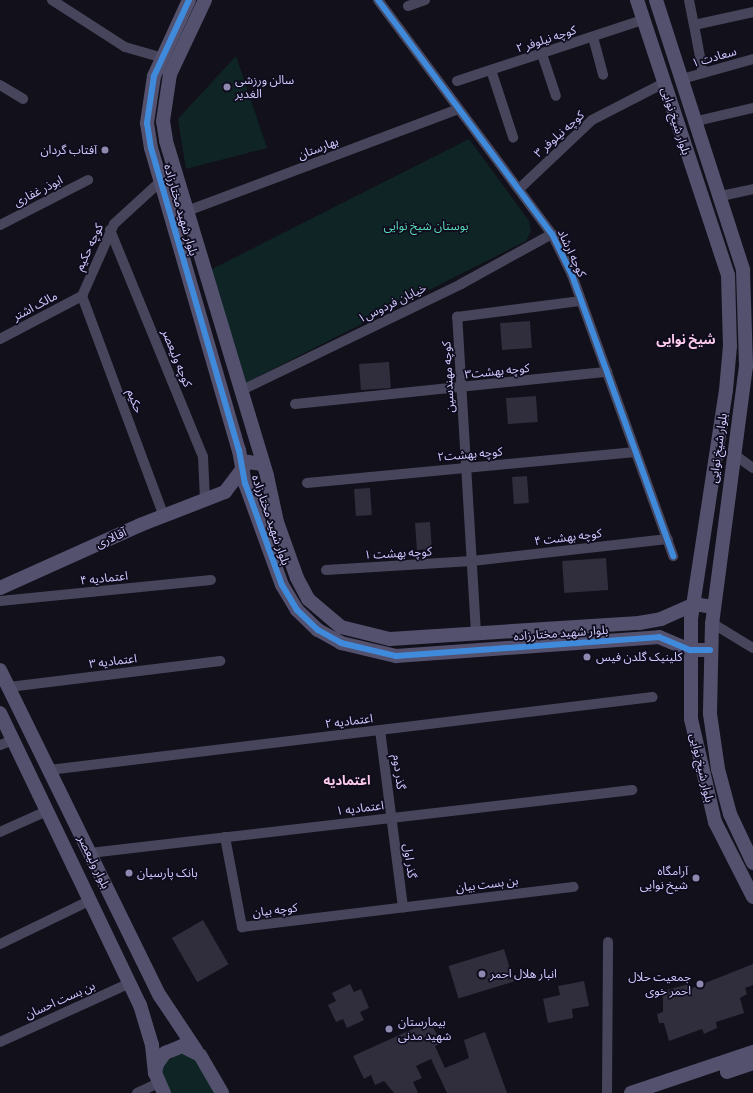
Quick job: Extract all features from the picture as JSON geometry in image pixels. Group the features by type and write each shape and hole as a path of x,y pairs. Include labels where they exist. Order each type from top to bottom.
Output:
{"main road":[{"name":"بلوار شهید مختارزاده","path":"189,0 161,57 148,101 147,123 161,181 249,496 286,591 297,610 318,630 341,643 396,656 659,637 690,650 710,650"},
{"name":"بلوار شهید مختارزاده","path":"205,0 177,53 163,121 187,211 296,578 308,599 341,627 390,639 639,623 661,619 694,604"},
{"name":"بلوار شیخ نوایی","path":"637,0 729,282 726,390 694,604 690,650 691,719 702,775 715,822 753,896"},
{"name":"بلوار شیخ نوایی","path":"656,0 697,121 743,270 751,365 735,455 712,623 710,650 710,714 718,769 730,814 753,863"},
{"path":"263,464 251,460 242,467 224,492 264,498 270,488"},
{"name":"آقالاری","path":"0,588 164,516 224,492"},
{"path":"694,604 714,607"},
{"name":"بلوار ولیعصر","path":"0,670 160,996 181,1030 196,1050 222,1093"},
{"name":"بلوار ولیعصر","path":"0,713 130,983 152,1045 159,1083"},
{"path":"152,1045 169,1043 181,1030"},
{"path":"159,1083 161,1058 172,1049 182,1046 196,1050"},
{"path":"631,1093 753,1052"},
{"path":"662,1093 753,1063"}],"street":[{"path":"52,0 125,47 161,57"},
{"name":"کوچه ارشاد","path":"378,0 552,234 581,301 673,556"},
{"path":"408,6 425,0"},
{"path":"689,0 703,73"},
{"path":"694,25 753,12"},
{"name":"کوچه نیلوفر ۲","path":"457,82 643,20"},
{"path":"592,37 602,75"},
{"path":"542,54 556,96"},
{"name":"سعادت ۱","path":"682,79 753,59"},
{"path":"491,70 513,137"},
{"name":"کوچه نیلوفر ۳","path":"520,189 592,120 664,83"},
{"path":"0,85 23,99"},
{"path":"697,121 753,108"},
{"name":"بهارستان","path":"187,211 458,109"},
{"name":"ابوذر غفاری","path":"0,225 88,180"},
{"name":"کوچه حکیم","path":"82,296 110,230 161,181"},
{"path":"721,196 753,189"},
{"name":"کوچه ولیعصر","path":"110,230 203,457 205,499"},
{"name":"خیابان فردوس۱","path":"240,391 461,284 552,234"},
{"name":"مالک اشتر","path":"0,339 82,296"},
{"name":"حکیم","path":"82,296 164,516"},
{"name":"کوچه مهندسین","path":"476,633 457,317 581,301"},
{"name":"کوچه بهشت۳","path":"295,404 607,372"},
{"name":"کوچه بهشت۲","path":"306,483 636,452"},
{"path":"735,455 753,468"},
{"name":"کوچه بهشت ۴","path":"472,561 668,539"},
{"name":"کوچه بهشت ۱","path":"326,570 472,561"},
{"name":"اعتمادیه ۴","path":"0,601 211,580"},
{"path":"712,623 753,648"},
{"name":"اعتمادیه ۳","path":"9,687 220,661"},
{"name":"اعتمادیه ۲","path":"49,770 653,697"},
{"name":"گذر دوم","path":"380,730 391,818"},
{"path":"0,746 13,740"},
{"name":"اعتمادیه ۱","path":"90,853 632,790"},
{"path":"0,832 47,811"},
{"name":"گذر اول","path":"391,818 403,908"},
{"name":"کوچه بیان","path":"225,837 242,927 403,908"},
{"name":"بن بست بیان","path":"403,908 574,887"},
{"path":"0,944 91,900"},
{"path":"607,1093 608,942"},
{"name":"بن بست احسان","path":"0,1042 130,983"},
{"path":"137,1093 159,1083"}],"green space":[{"name":"سالن ورزشی الغدیر","path":"236,56 267,148 186,169 178,119"},
{"name":"بوستان شیخ نوایی","path":"469,139 529,221 531,231 526,241 243,384 210,270"},
{"path":"180,1053 196,1060 215,1093 169,1093 161,1073 163,1064"}],"building":[{"path":"530,321 532,348 502,350 500,323"},
{"path":"389,362 391,388 361,390 359,364"},
{"path":"536,396 538,422 508,424 506,398"},
{"path":"527,476 529,503 514,504 512,477"},
{"path":"370,488 372,515 356,516 354,489"},
{"path":"430,522 432,549 417,550 415,523"},
{"path":"606,558 608,590 564,593 562,561"},
{"path":"203,920 228,964 197,982 172,938"},
{"name":"انبار هلال احمر","path":"504,949 514,982 458,998 449,966"},
{"path":"753,964 753,985 745,988 747,994 740,998 744,1013 716,1022 717,1028 704,1034 702,1029 669,1041 664,1023 659,1023 657,1014 663,1012 663,991 689,984 690,989"},
{"path":"584,981 589,1006 572,1009 573,1018 548,1023 543,999 560,995 558,986"},
{"path":"350,984 354,992 361,989 369,1008 360,1012 364,1020 347,1028 343,1019 336,1022 328,1005 336,1001 332,993"},
{"path":"430,1021 441,1043 435,1046 445,1068 469,1058 464,1040 485,1032 507,1093 447,1093 431,1059 416,1066 422,1078 413,1082 418,1093 394,1093 384,1081 375,1085 371,1075 364,1079 353,1056"}],"cycle path":[{"path":"189,0 154,76 147,123 151,148 239,450 245,483 282,585 297,610 318,630 341,643 396,656 659,637 690,650 710,650"},
{"path":"378,0 552,234 572,275 673,556"}],"place":[{"name":"سالن ورزشی الغدیر","path":"227,87"},
{"name":"آفتاب گردان","path":"105,150"},
{"name":"کلینیک گلدن فیس","path":"587,657"},
{"name":"بانک پارسیان","path":"129,873"},
{"name":"آرامگاه شیخ نوایی","path":"696,878"},
{"name":"انبار هلال احمر","path":"482,974"},
{"name":"جمعیت حلال احمر خوی","path":"700,984"},
{"name":"بیمارستان شهید مدنی","path":"389,1029"}],"district":[{"name":"شیخ نوایی","path":"686,339"},
{"name":"اعتمادیه","path":"347,780"}]}
